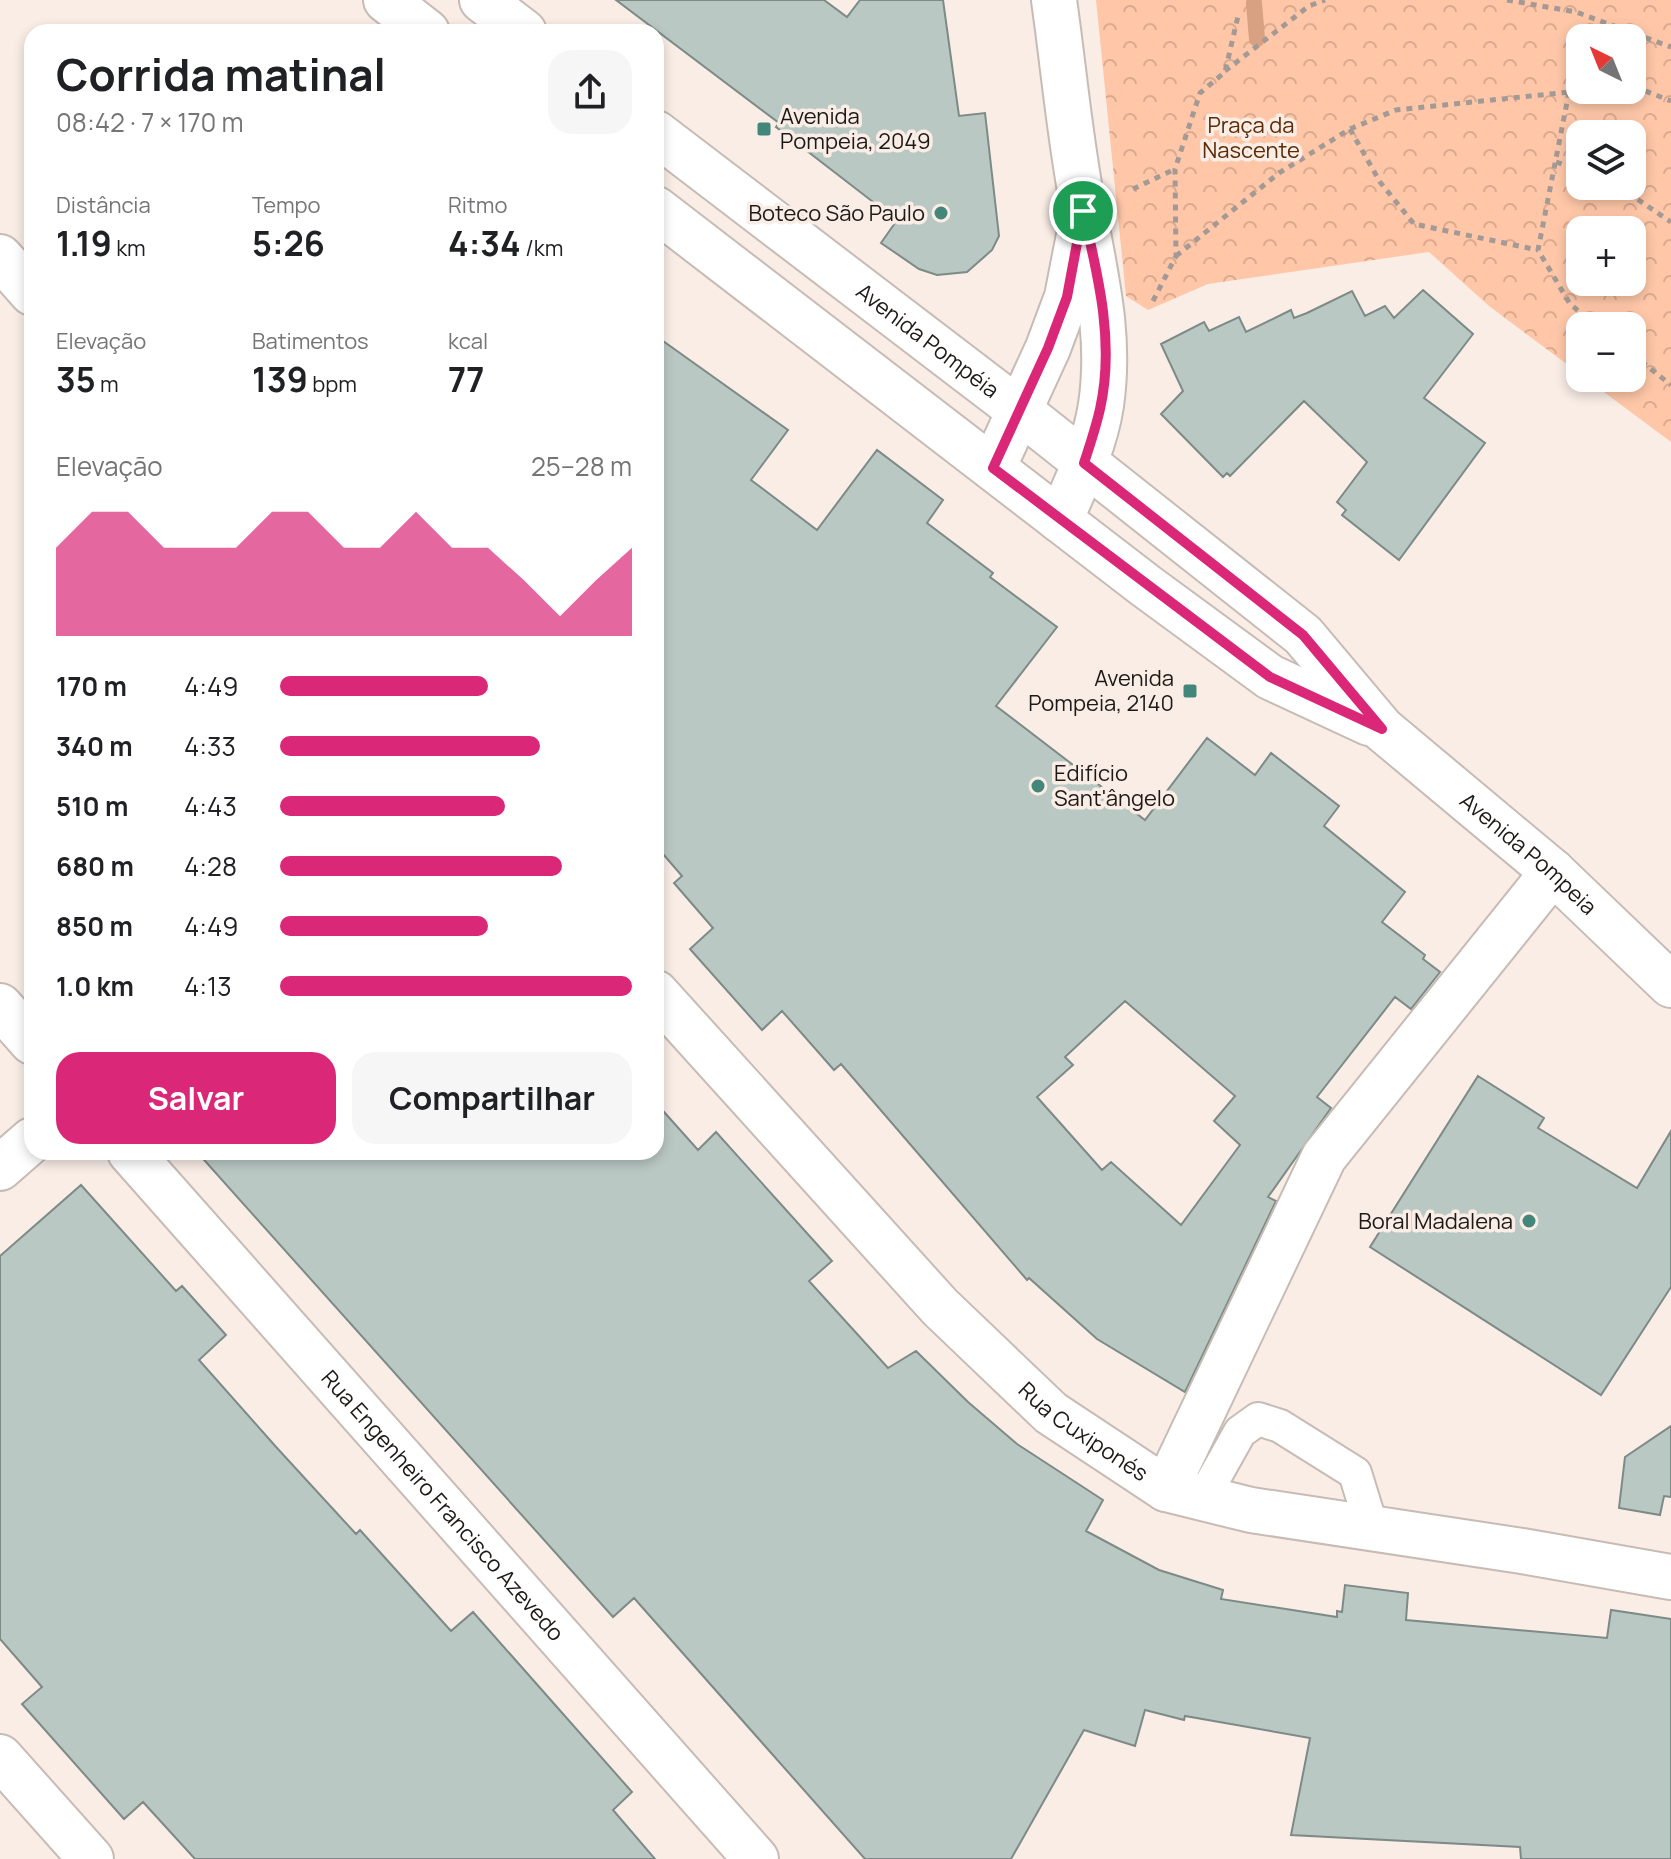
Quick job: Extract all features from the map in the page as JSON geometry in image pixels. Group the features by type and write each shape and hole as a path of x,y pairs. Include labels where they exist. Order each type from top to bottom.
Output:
{"street":[{"path":"386,0 417,24"},
{"path":"482,0 514,24"},
{"path":"1054,0 1083,211 1099,280 1106,336 1101,407 1084,463 1060,520"},
{"name":"Avenida Pompéia","path":"664,139 1020,411 1303,635 1382,729"},
{"path":"993,468 1067,297 1083,211"},
{"path":"664,215 1060,520 1270,677 1382,729"},
{"path":"0,257 24,284"},
{"name":"Avenida Pompeia","path":"1382,729 1553,872 1671,985"},
{"path":"1185,1494 1324,1157 1553,872"},
{"name":"Rua Cuxiponés","path":"664,1002 940,1307 1051,1413 1185,1494 1251,1510 1671,1577"},
{"path":"0,1006 24,1033"},
{"path":"0,1168 24,1147"},
{"name":"Rua Engenheiro Francisco Azevedo","path":"137,1160 756,1859"},
{"path":"9,1786 91,1859"}],"lane":[{"path":"1185,1494 1240,1432 1258,1419 1280,1426 1355,1473 1372,1528"}],"path":[{"path":"1176,256 1175,169 1200,93 1309,6 1325,0"},
{"path":"1507,0 1576,12 1671,47"},
{"path":"1225,72 1239,12"},
{"path":"1646,91 1671,101"},
{"path":"1106,336 1148,310 1176,256 1279,173 1350,129 1396,110 1566,92"},
{"path":"1567,104 1538,250 1570,304 1580,312"},
{"path":"1350,129 1380,182 1414,224 1538,250"},
{"path":"1556,162 1566,165"},
{"path":"1639,200 1671,222"},
{"path":"1646,365 1671,385"}],"green space":[{"name":"Praça da Nascente","path":"1096,0 1671,0 1671,442 1604,392 1646,392 1646,312 1566,312 1566,364 1489,306 1429,252 1208,284 1148,310 1126,296"}],"building":[{"path":"616,0 824,0 847,17 860,0 943,0 959,116 985,113 999,236 992,250 967,272 937,275 919,269 881,243 895,223 888,217 890,215 776,127 779,123 664,36 664,24 648,24"},
{"path":"1423,290 1473,334 1424,398 1485,443 1399,560 1342,515 1346,510 1337,502 1367,462 1304,401 1230,476 1227,473 1223,477 1161,414 1183,391 1161,344 1204,322 1209,331 1239,317 1246,332 1291,310 1294,318 1307,313 1352,291 1365,316 1385,306 1394,318"},
{"path":"664,342 788,430 751,480 817,530 877,450 943,500 927,523 993,573 990,577 1057,627 996,706 1145,820 1207,738 1255,775 1271,753 1339,806 1324,826 1405,892 1382,922 1425,955 1423,959 1440,972 1411,1009 1395,997 1317,1097 1331,1108 1268,1197 1276,1201 1185,1392 1097,1339 1029,1278 1027,1280 841,1064 834,1070 782,1011 762,1030 690,949 713,928 674,883 682,876 664,855","holes":["1125,1001 1235,1096 1214,1121 1240,1145 1181,1225 1111,1162 1102,1170 1037,1097 1073,1065 1065,1057"]},
{"name":"Boral Madalena","path":"1478,1076 1544,1118 1538,1128 1637,1188 1671,1131 1671,1287 1601,1395 1370,1247"},
{"path":"664,1112 698,1150 716,1132 832,1261 809,1281 888,1368 916,1351 1017,1444 1103,1500 1086,1531 1159,1570 1223,1590 1221,1599 1337,1617 1337,1611 1342,1612 1345,1585 1408,1593 1406,1620 1607,1638 1611,1610 1671,1619 1671,1859 1521,1859 1520,1847 1291,1835 1310,1738 1185,1716 1184,1720 1145,1710 1135,1746 1084,1730 1011,1859 865,1859 634,1598 613,1617 204,1160 664,1160"},
{"path":"81,1185 176,1291 182,1286 226,1335 199,1360 277,1448 356,1534 360,1530 451,1631 473,1612 632,1792 613,1810 655,1859 195,1859 143,1802 124,1819 22,1704 42,1687 0,1639 0,1256"},
{"path":"1671,1426 1671,1497 1664,1496 1660,1515 1619,1508 1625,1457"}],"waterway":[{"path":"1254,3 1257,39"}],"place":[{"name":"Avenida Pompeia, 2049","path":"764,129"},
{"name":"Boteco São Paulo","path":"941,213"},
{"name":"Avenida Pompeia, 2140","path":"1190,691"},
{"name":"Edifício Sant'ângelo","path":"1038,786"},
{"name":"Boral Madalena","path":"1529,1221"}],"route":[{"path":"1083,211 1099,280 1106,336 1101,407 1084,463 1303,635 1382,729 1270,677 993,468 1048,348 1067,297 1083,211"}]}
